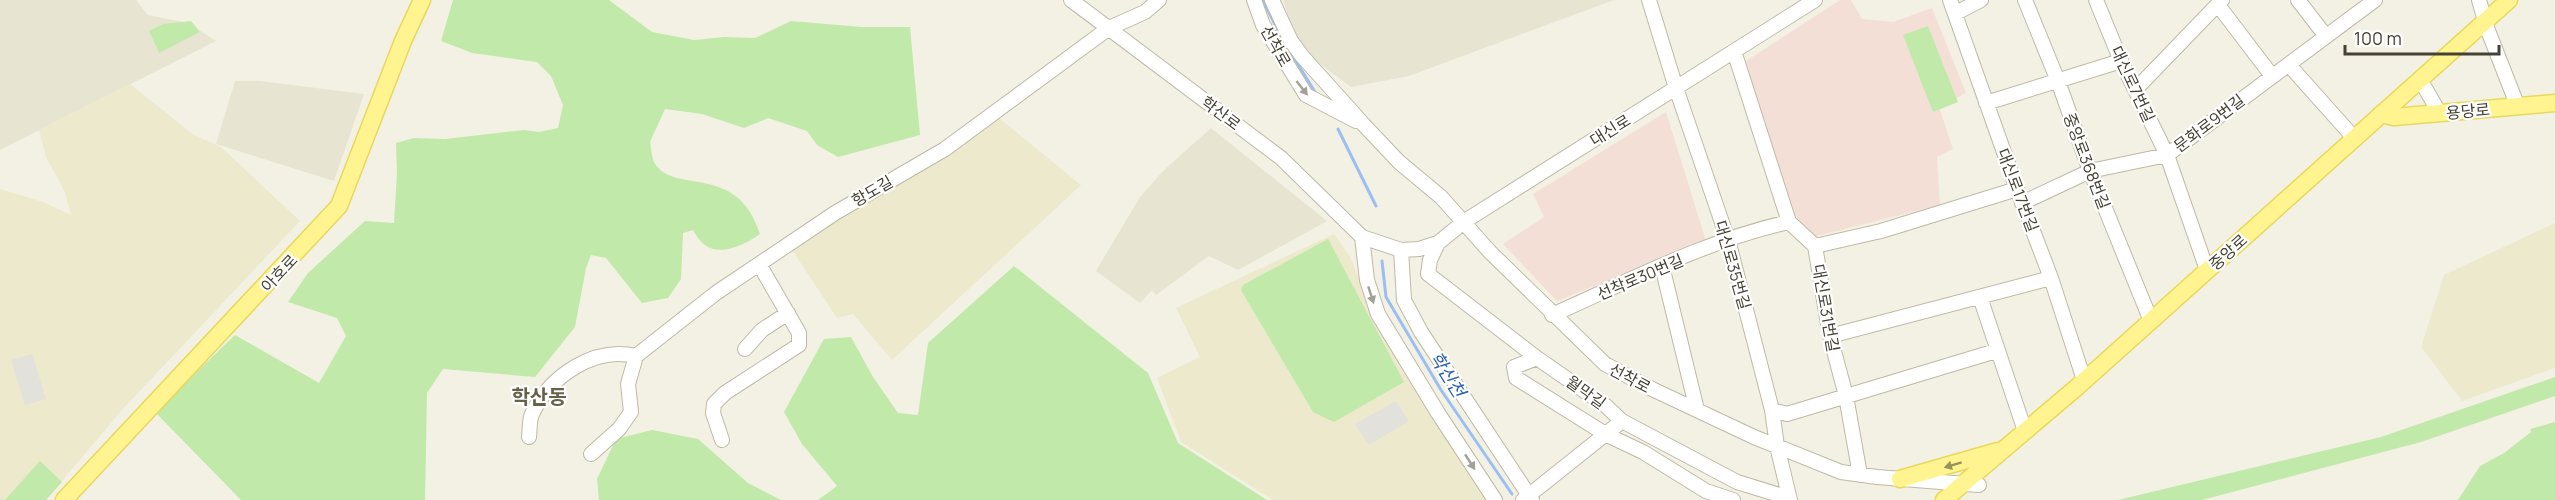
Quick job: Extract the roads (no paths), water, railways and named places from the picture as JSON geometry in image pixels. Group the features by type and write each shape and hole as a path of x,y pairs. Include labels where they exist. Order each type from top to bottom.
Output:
{"main road":[{"name":"아호로","path":"64,500 339,206 403,41 422,0"},
{"name":"중앙로","path":"1968,489 2005,449 2355,138 2424,88 2448,60 2509,0"},
{"name":"중앙로","path":"1944,500 1968,489 2486,25 2519,0"},
{"name":"용당로","path":"2387,115 2440,114 2555,103"},
{"path":"1900,479 2005,449"}],"street":[{"name":"학산로","path":"1071,0 1281,158 1362,237 1401,250"},
{"name":"항도길","path":"636,356 716,293 835,213 945,149 1108,28 1145,12 1159,0"},
{"name":"선착로","path":"1254,0 1263,25 1306,95 1364,125"},
{"name":"선착로","path":"1272,0 1291,40 1302,56 1364,125 1399,162 1441,197 1465,221 1490,252 1552,315 1605,364 1697,410 1841,472 1968,489"},
{"name":"대신로","path":"1401,250 1419,249 1438,243 1465,221 1734,51 1800,4 1815,0"},
{"name":"대신로17번길","path":"1950,0 2051,278 2084,381"},
{"path":"1956,14 1981,0"},
{"name":"중앙로368번길","path":"2025,0 2058,81 2090,171 2151,321"},
{"name":"대신로7번길","path":"2096,0 2121,61 2167,155 2207,270"},
{"path":"2298,0 2325,35"},
{"path":"2479,0 2486,25 2518,107"},
{"name":"문화로9번길","path":"2022,203 2090,171 2167,155 2289,65 2370,1"},
{"name":"대신로35번길","path":"1653,2 1676,88 1728,240 1772,410 1777,446 1790,499"},
{"path":"2136,89 2220,3 2272,76"},
{"name":"대신로31번길","path":"1734,51 1789,222 1815,246 1830,336 1846,396 1860,475"},
{"path":"1986,103 2121,61"},
{"path":"2289,65 2355,138"},
{"path":"2424,88 2440,114"},
{"path":"1815,246 1881,231 2017,189"},
{"name":"선착로30번길","path":"1552,315 1662,266 1758,228 1789,222"},
{"path":"1362,237 1367,280 1378,314 1438,413 1495,500"},
{"name":"월막길","path":"1438,243 1430,260 1428,274 1622,420 1737,482 1790,499"},
{"path":"1401,250 1404,300 1421,332 1528,498 1607,435 1622,420"},
{"path":"722,440 714,413 714,404 725,393 799,345 799,333 759,264"},
{"path":"1662,266 1697,410"},
{"path":"1830,336 2051,278"},
{"path":"1980,297 1996,351 2025,431"},
{"path":"745,349 762,330 788,313"},
{"path":"1772,410 1787,414 1996,351"},
{"path":"529,437 531,416 539,402 565,373 597,356 621,352 636,356 628,384 631,412 619,429 591,454"},
{"path":"1537,358 1514,367 1516,378 1607,435 1643,452 1703,495 1733,500"},
{"path":"1703,495 1718,473"}],"waterway":[{"name":"학산천","path":"1263,0 1281,37 1315,92"},
{"name":"학산천","path":"1338,129 1376,206"},
{"name":"학산천","path":"1382,261 1386,297 1441,390 1512,494"}],"district":[{"name":"학산동","path":"539,396"}]}
